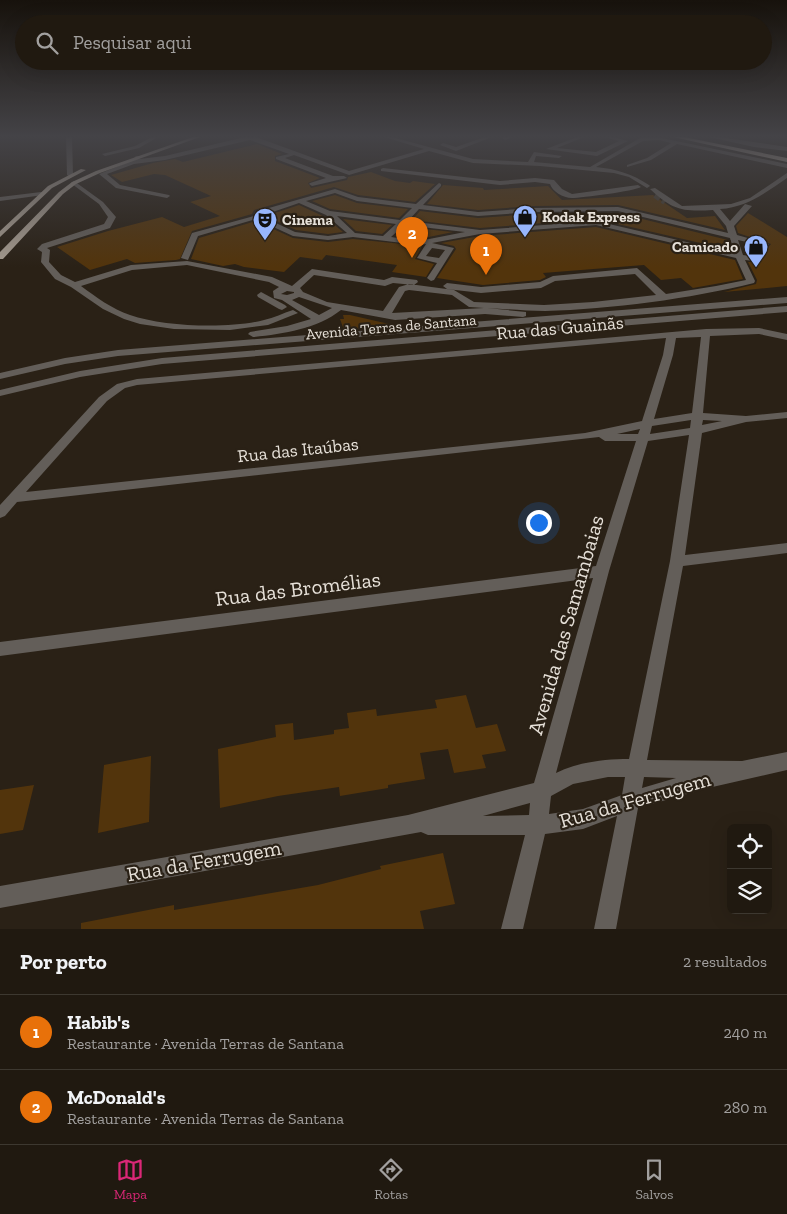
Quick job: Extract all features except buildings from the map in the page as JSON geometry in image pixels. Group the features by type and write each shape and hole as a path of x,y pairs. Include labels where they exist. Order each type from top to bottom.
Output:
{"main road":[{"path":"0,235 41,194 62,180"},
{"path":"0,257 61,193 78,180"}],"street":[{"path":"110,180 118,187 167,196"},
{"path":"312,184 324,180"},
{"path":"335,191 343,180"},
{"path":"476,180 500,183 531,180"},
{"path":"538,180 554,182 553,185 558,190 572,196 644,187"},
{"path":"634,180 680,208 695,211"},
{"path":"644,187 646,180"},
{"path":"716,210 752,199 779,180"},
{"path":"74,182 101,203 112,217 107,226 40,249 46,250 44,262 52,272 112,310 128,318 151,323 257,325 293,313 261,296 294,292 312,272 481,290 544,284 553,279 637,271 664,297"},
{"path":"664,202 681,212 748,206 766,198 787,182"},
{"path":"385,239 439,185"},
{"path":"558,190 599,187 644,187"},
{"path":"599,187 614,190"},
{"path":"185,258 195,235 335,191 357,199 478,214 575,209 618,210 765,244 751,259 596,223 575,209 566,200"},
{"path":"0,199 41,194"},
{"path":"299,201 329,213 480,232"},
{"path":"730,226 748,206"},
{"path":"388,315 388,310 402,289 411,287 447,291 454,293 468,303 490,306 567,307 664,297 716,289 751,281 739,256 730,226 716,210"},
{"path":"512,211 527,228"},
{"path":"329,213 353,235"},
{"path":"257,217 293,234 328,238 353,235 450,248 432,278"},
{"path":"420,243 480,232 651,218"},
{"path":"430,245 421,258 442,261"},
{"path":"74,286 136,267 187,263 272,280 321,304 340,306 396,318 485,311 566,316"},
{"path":"389,281 402,289"},
{"path":"294,292 319,310 320,314 316,319"},
{"path":"279,295 316,319"},
{"path":"782,300 787,309"},
{"name":"Avenida Terras de Santana","path":"196,346 246,342 268,337 396,327 427,328 782,300"},
{"path":"0,376 99,355 196,346 227,337 279,330 326,317 340,306"},
{"name":"Avenida Terras de Santana","path":"0,393 80,374 162,362 787,309"},
{"name":"Rua das Guainãs","path":"14,498 103,399 121,386 137,382 671,334 759,331 776,333 787,337"},
{"path":"604,929 677,561 697,423 706,332"},
{"name":"Avenida das Samambaias","path":"512,929 538,826 542,791 602,571 668,355 671,334"},
{"name":"Rua das Itaúbas","path":"14,498 585,436 645,431 676,435 697,423 787,415"},
{"path":"0,513 14,498"},
{"path":"677,561 787,548"},
{"name":"Rua das Bromélias","path":"0,649 602,571"},
{"name":"Rua da Ferrugem","path":"408,825 538,826 585,818 629,802 741,770 787,761"},
{"name":"Rua da Ferrugem","path":"0,897 408,825 542,791 570,776 608,768 741,770"}],"tunnel":[{"path":"655,195 665,202"}],"place":[{"name":"Kodak Express","path":"525,238"},
{"name":"Cinema","path":"265,241"},
{"name":"McDonald's","path":"412,258"},
{"name":"Camicado","path":"756,268"},
{"name":"Habib's","path":"486,275"}]}
